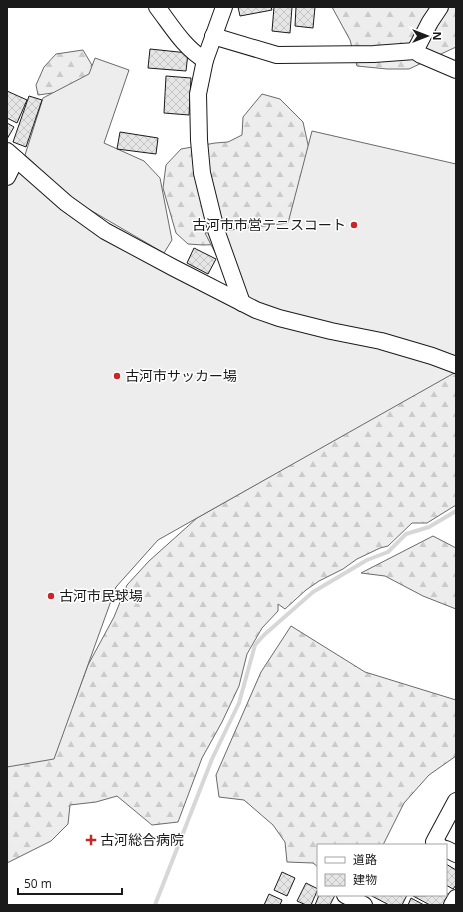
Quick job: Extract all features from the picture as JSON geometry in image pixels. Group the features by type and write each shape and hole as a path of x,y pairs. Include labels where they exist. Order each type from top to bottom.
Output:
{"street":[{"path":"157,7 183,41 197,55 205,60"},
{"path":"224,7 205,60 198,94 199,140 202,173 216,230 242,304"},
{"path":"415,51 430,22 440,7"},
{"path":"213,36 277,55 374,54 415,51 456,70"},
{"path":"7,177 12,155 66,203 105,231 242,304 279,318 331,331 381,341 432,356 456,365"},
{"path":"437,844 434,842 456,801"},
{"path":"447,850 456,854"},
{"path":"347,896 364,905"},
{"path":"452,905 456,898"}],"green space":[{"path":"332,7 456,7 456,47 409,69 387,69 357,66 350,40"},
{"path":"83,50 96,72 67,91 38,95 36,85 44,67 56,54"},
{"path":"262,94 280,99 303,122 311,158 308,229 232,244 188,244 176,233 163,188 166,165 181,149 228,142 242,135 243,117"},
{"path":"456,371 456,505 427,523 412,523 388,546 380,548 357,559 343,569 319,581 306,590 285,609 278,604 278,611 262,628 247,654 239,686 222,722 202,758 178,822 152,825 117,796 96,802 70,805 68,824 51,841 7,863 7,758 72,708 88,665 114,617 127,585 149,561 197,518"},
{"path":"433,536 456,548 456,609 423,596 385,576 361,573"},
{"path":"291,626 365,672 456,700 456,756 429,775 404,803 384,844 317,844 317,866 313,863 287,862 285,842 273,825 244,800 219,797 216,775 261,672"}],"shaded area":[{"path":"95,58 129,70 104,143 144,161 160,178 172,240 164,253 73,200 25,155 43,98 89,74"},
{"path":"312,131 456,164 456,372 158,540 116,587 54,759 7,767 7,177 16,159 67,201 241,303 205,233 288,223"}],"building":[{"path":"238,7 271,7 272,10 240,16"},
{"path":"274,7 292,7 290,33 272,31"},
{"path":"296,7 315,7 313,28 295,26"},
{"path":"150,49 188,53 186,71 148,68"},
{"path":"166,76 191,78 189,115 164,113"},
{"path":"7,91 27,100 17,123 7,118"},
{"path":"29,96 42,100 26,147 13,142"},
{"path":"7,123 14,127 7,139"},
{"path":"120,132 158,138 156,154 117,149"},
{"path":"194,248 216,259 208,274 187,263"},
{"path":"447,865 456,870 456,885 453,889 447,886"},
{"path":"282,872 295,878 287,896 274,890"},
{"path":"306,883 317,888 311,905 306,905 297,901"},
{"path":"269,894 282,900 280,905 264,905"},
{"path":"447,894 452,897 447,905 430,905 413,896 447,896"},
{"path":"319,896 334,896 330,905 315,905"},
{"path":"372,896 406,896 402,905 389,905"},
{"path":"411,898 424,905 408,905"}],"waterway":[{"path":"155,905 212,759 239,703 255,645 264,635 313,592 367,560 388,552 406,534 429,527 456,511"}],"place":[{"name":"古河市市営テニスコート","path":"354,225"},
{"name":"古河市サッカー場","path":"117,376"},
{"name":"古河市民球場","path":"51,596"},
{"name":"古河総合病院","path":"91,840"}]}
